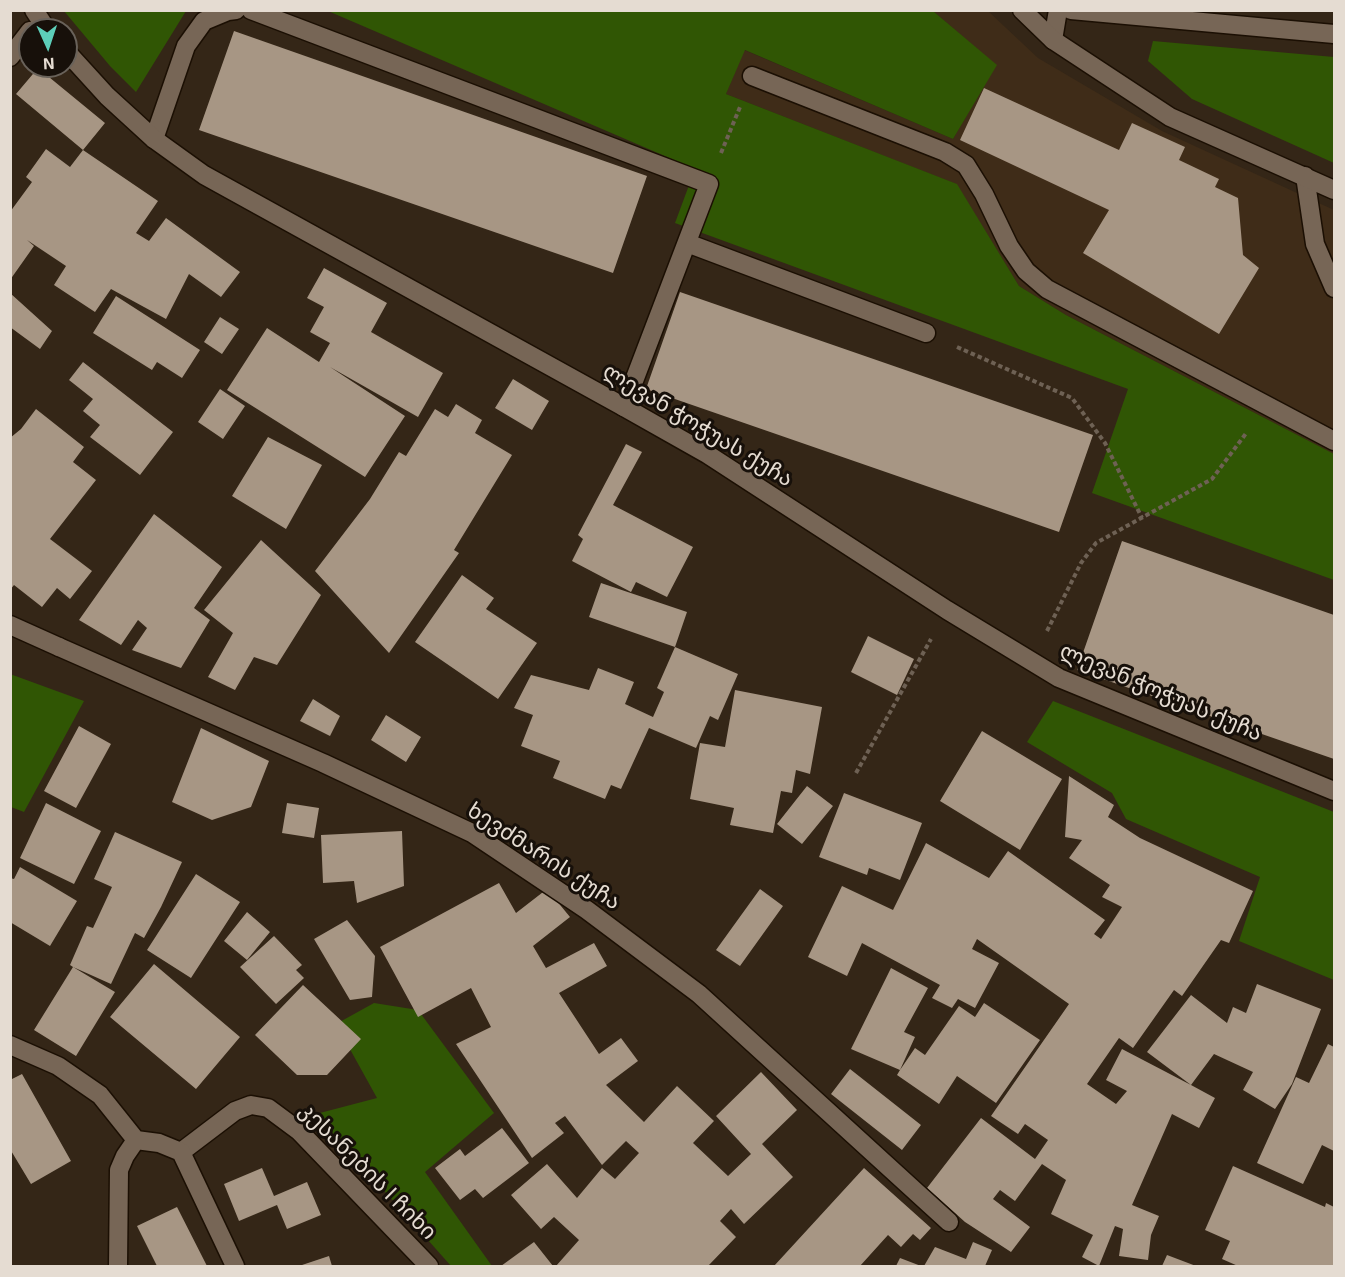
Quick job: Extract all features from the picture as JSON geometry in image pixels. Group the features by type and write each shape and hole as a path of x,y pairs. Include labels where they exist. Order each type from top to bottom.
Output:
{"street":[{"path":"154,139 186,46 204,21 236,10"},
{"path":"251,10 709,184 624,406"},
{"path":"1022,10 1053,40 1170,117 1335,190"},
{"path":"1053,40 1058,10"},
{"path":"1071,10 1335,34"},
{"name":"ლევან ჭოჭუას ქუჩა","path":"78,64 107,96 154,139 204,175 707,454 947,610 1032,662 1073,685 1335,791"},
{"path":"752,76 945,152 966,165 984,194 1009,246 1026,271 1047,289 1335,441"},
{"path":"1305,176 1315,244 1335,288"},
{"path":"687,243 926,333"},
{"name":"ხევძმარის ქუჩა","path":"10,625 323,763 472,833 587,910 699,994 949,1222"},
{"path":"10,1045 58,1066 100,1095 136,1140 159,1143 181,1152 235,1266"},
{"name":"კესანების I ჩიხი","path":"181,1152 236,1111 250,1105 268,1108 299,1131 429,1266"},
{"path":"118,1266 119,1170 125,1155 136,1140"}],"path":[{"path":"709,184 752,76"},
{"path":"926,333 1072,398 1105,443 1142,518"},
{"path":"1032,662 1081,563 1096,543 1212,479 1267,405"},
{"path":"856,773 947,610"}],"shaded area":[{"path":"933,11 988,11 1038,58 1162,131 1334,210 1334,454 1066,315 1019,286 956,184 726,94 744,50 953,139 996,65"}],"green space":[{"path":"64,11 186,11 136,92 110,66 78,28 78,18 70,18"},
{"path":"328,11 933,11 997,65 953,139 745,50 726,94 957,184 1019,286 1066,315 1334,454 1334,580 1092,493 1128,389 675,223 695,169"},
{"path":"1153,41 1334,57 1334,163 1192,99 1148,61"},
{"path":"10,674 84,701 24,812 11,807"},
{"path":"1053,701 1334,812 1334,980 1239,941 1260,877 1126,819 1112,793 1027,742"},
{"path":"374,1003 418,1010 494,1113 425,1172 492,1266 451,1266 316,1114 377,1098 336,1024"}],"building":[{"path":"234,31 647,176 613,273 199,130"},
{"path":"30,78 50,78 105,123 83,150 16,94"},
{"path":"984,88 1119,150 1132,123 1185,147 1179,160 1219,179 1215,187 1238,198 1243,255 1259,268 1219,334 1083,253 1109,210 960,140"},
{"path":"46,149 70,167 83,150 158,201 136,233 149,241 166,218 240,272 221,297 189,274 166,319 111,289 95,312 54,285 66,266 27,240 34,246 10,280 10,212 32,182 26,177"},
{"path":"324,268 387,303 371,332 443,373 418,417 330,367 405,416 365,477 227,390 267,328 319,362 330,343 310,332 324,307 307,298"},
{"path":"680,292 1093,435 1059,532 646,389"},
{"path":"10,293 52,331 40,349 10,327"},
{"path":"116,296 200,350 182,378 157,362 152,370 93,333"},
{"path":"220,317 239,329 222,354 204,342"},
{"path":"83,362 173,432 140,475 90,437 100,425 83,411 93,399 69,380"},
{"path":"513,379 549,401 532,430 495,408"},
{"path":"220,389 245,406 223,439 198,422"},
{"path":"456,404 482,420 475,433 512,455 454,550 459,553 389,653 315,571 370,499 399,452 406,456 435,409 448,417"},
{"path":"36,409 84,447 73,462 96,480 50,539 92,571 70,599 57,588 42,607 14,585 10,590 10,438 21,429"},
{"path":"268,437 322,465 286,529 232,496"},
{"path":"626,444 642,452 613,505 693,547 667,597 636,582 631,592 572,561 583,539 578,535"},
{"path":"154,514 222,567 194,608 210,620 181,668 132,650 147,628 138,620 121,645 79,620"},
{"path":"261,540 321,595 277,665 254,657 235,690 208,677 233,633 204,610"},
{"path":"1122,541 1334,615 1334,759 1077,670"},
{"path":"462,575 494,598 486,609 537,643 498,699 415,642"},
{"path":"601,583 687,612 675,647 589,617"},
{"path":"868,636 914,659 897,695 851,672"},
{"path":"675,647 738,674 718,720 710,716 696,748 649,728 621,789 611,785 605,799 553,778 560,761 521,746 533,715 514,708 531,675 589,690 598,668 634,682 625,704 653,717 664,692 657,688"},
{"path":"735,690 822,707 810,774 796,770 792,793 781,791 773,833 730,825 734,808 690,799 700,743 725,747"},
{"path":"313,699 340,716 330,736 300,721"},
{"path":"386,715 421,737 406,762 371,740"},
{"path":"79,726 111,744 76,808 44,791"},
{"path":"201,728 269,761 251,807 212,820 172,802"},
{"path":"982,731 1062,779 1020,850 940,801"},
{"path":"1069,776 1114,805 1108,817 1140,838 1253,891 1229,943 1221,940 1182,996 1174,990 1133,1048 1119,1038 1087,1084 1116,1104 1127,1091 1106,1080 1122,1049 1215,1098 1199,1128 1172,1114 1132,1205 1159,1216 1151,1235 1148,1260 1119,1256 1123,1229 1115,1226 1099,1266 1082,1257 1093,1235 1051,1214 1066,1180 1042,1164 1015,1201 1000,1190 993,1199 1030,1227 1011,1252 965,1222 927,1188 981,1118 1035,1159 1048,1140 1025,1124 1018,1134 991,1116 1069,1004 977,939 972,949 999,963 975,1008 958,999 952,1008 932,998 940,985 862,943 847,976 808,957 842,886 893,910 926,843 989,878 1008,851 1105,920 1094,934 1101,939 1122,907 1102,897 1110,885 1069,858 1082,840 1065,837"},
{"path":"807,786 833,806 802,844 777,824"},
{"path":"844,793 922,823 900,880 869,868 867,875 819,857"},
{"path":"46,803 101,831 74,884 20,858"},
{"path":"287,803 319,808 314,838 282,833"},
{"path":"402,831 404,886 357,903 354,881 323,883 321,835"},
{"path":"115,832 182,862 144,938 135,933 111,984 70,965 87,926 93,928 112,887 94,879"},
{"path":"20,867 77,901 50,946 10,922 10,878 14,879"},
{"path":"196,874 240,902 191,978 147,950"},
{"path":"499,883 516,913 547,889 570,917 533,946 546,968 594,943 607,966 559,993 599,1054 621,1038 638,1061 606,1085 644,1122 677,1086 714,1121 693,1143 728,1176 751,1154 716,1116 761,1072 797,1110 762,1144 793,1177 744,1224 731,1209 720,1221 736,1237 708,1266 556,1266 579,1240 554,1217 541,1229 511,1195 547,1164 577,1198 602,1168 615,1179 639,1153 626,1141 602,1165 565,1116 555,1123 564,1133 532,1158 456,1044 491,1027 471,988 418,1017 380,947"},
{"path":"760,889 783,906 740,966 716,950"},
{"path":"247,912 270,932 247,960 224,941"},
{"path":"347,920 375,956 372,997 350,1000 314,939"},
{"path":"274,936 302,965 296,970 304,978 276,1004 240,967"},
{"path":"154,964 240,1037 196,1089 110,1017"},
{"path":"73,967 115,992 76,1056 34,1030"},
{"path":"891,968 928,988 904,1032 915,1037 900,1070 851,1049"},
{"path":"1257,984 1321,1009 1292,1084 1275,1109 1243,1090 1253,1072 1214,1054 1191,1085 1147,1052 1191,995 1227,1023 1233,1007 1246,1013"},
{"path":"303,985 361,1039 327,1075 297,1075 255,1035"},
{"path":"984,1003 1040,1040 996,1103 957,1076 939,1104 897,1075 915,1048 925,1055 959,1006 975,1017"},
{"path":"1328,1044 1334,1047 1334,1151 1322,1145 1303,1184 1257,1163 1296,1077 1309,1083"},
{"path":"850,1069 921,1125 902,1150 831,1094"},
{"path":"22,1074 71,1161 31,1184 10,1149 10,1080"},
{"path":"502,1128 529,1163 483,1198 475,1189 460,1200 435,1168 460,1149 465,1156"},
{"path":"1233,1166 1325,1207 1326,1203 1334,1207 1334,1266 1238,1266 1222,1259 1230,1241 1205,1230"},
{"path":"262,1168 274,1196 307,1182 321,1215 287,1229 277,1205 239,1221 224,1184"},
{"path":"864,1168 931,1228 920,1240 913,1234 901,1247 888,1235 860,1266 774,1266"},
{"path":"177,1207 207,1266 157,1266 137,1226"},
{"path":"534,1242 553,1266 501,1266"},
{"path":"973,1242 992,1250 985,1266 924,1266 935,1247 966,1259"},
{"path":"1167,1255 1196,1266 1162,1266"},
{"path":"329,1256 332,1266 299,1266"},
{"path":"900,1258 921,1266 896,1266"}]}
